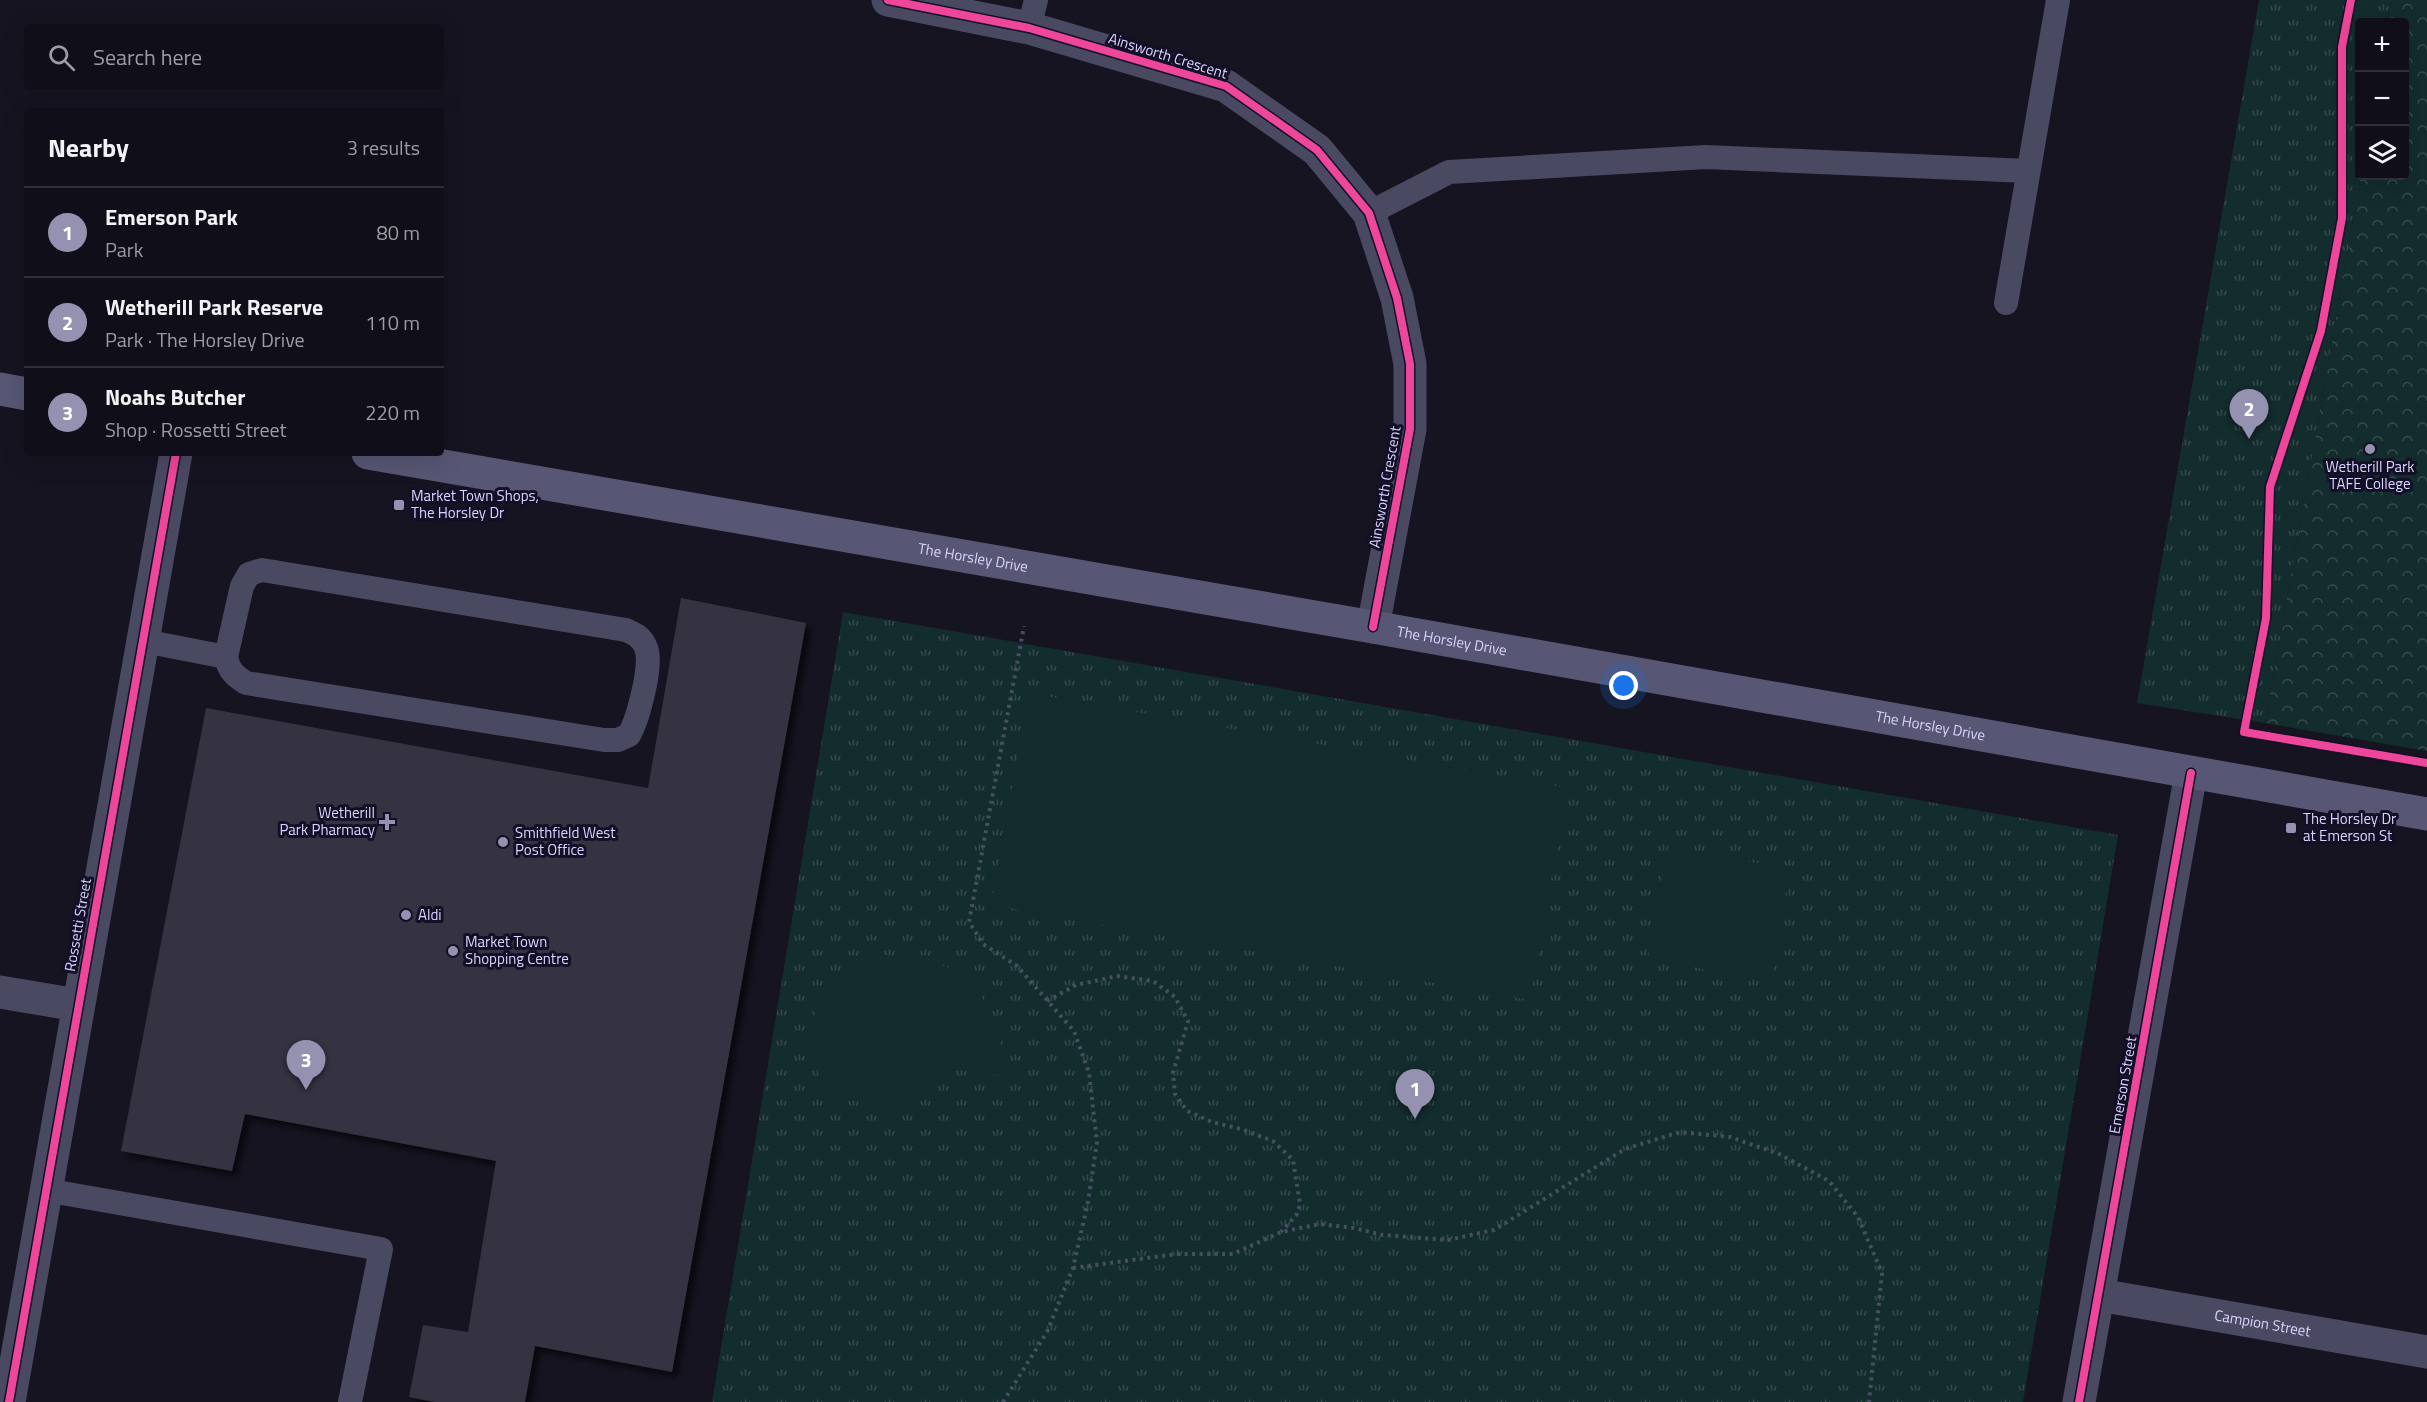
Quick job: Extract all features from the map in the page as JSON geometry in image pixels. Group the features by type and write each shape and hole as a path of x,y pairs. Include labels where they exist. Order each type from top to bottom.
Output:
{"main road":[{"path":"0,389 24,393"},
{"name":"The Horsley Drive","path":"385,456 1373,627 2427,814"}],"street":[{"name":"Ainsworth Crescent","path":"888,0 1032,14 1226,86 1317,150 1369,213 1397,298 1410,364 1410,429 1373,627"},
{"name":"Rossetti Street","path":"9,1402 77,1005 175,456"},
{"name":"Emerson Street","path":"2079,1402 2191,773"},
{"path":"0,992 77,1005"},
{"name":"Campion Street","path":"2099,1295 2427,1352"}],"lane":[{"path":"2006,303 2058,0"},
{"path":"1369,213 1449,172 1460,171 1706,157 2028,171"},
{"path":"262,570 608,625 639,636 646,645 649,655 639,715 629,735 618,740 604,740 246,683 228,668 226,657 242,586 249,574 262,570"},
{"path":"144,641 226,657"},
{"path":"45,1190 381,1249 350,1402"}],"path":[{"path":"1003,1402 1047,1332 1073,1268 1088,1202 1096,1142 1089,1073 1074,1031 1017,966 983,944 969,922 1024,626"},
{"path":"1047,1001 1076,985 1117,976 1153,981 1175,997 1188,1021 1173,1073 1175,1094 1187,1111 1212,1122 1241,1129 1274,1141 1293,1160 1300,1204 1296,1214 1281,1232"},
{"path":"1073,1268 1177,1254 1233,1254 1281,1232 1320,1224 1354,1228 1383,1235 1448,1240 1494,1230 1625,1149 1680,1132 1730,1137 1779,1154 1829,1181 1858,1217 1882,1273 1869,1402"}],"green space":[{"path":"2259,0 2391,0 2388,18 2355,18 2355,180 2360,180 2265,723 2137,703"},
{"name":"Wetherill Park TAFE College","path":"2391,0 2427,0 2427,751 2265,723 2360,180 2409,180 2409,18 2388,18"},
{"path":"843,612 2118,835 2023,1402 712,1402"},
{"path":"1029,693 1567,788 1530,1000 991,905"},
{"path":"1668,847 1790,869 1770,981 1648,959"},
{"path":"876,955 899,956 938,964 961,973 969,979 983,999 999,1038 1003,1054 1002,1076 953,1069 936,1074 911,1099 894,1107 850,1100 828,1090 816,1068 811,1046 811,1029 815,1013 833,985"}],"building":[{"name":"Market Town Shopping Centre","path":"681,598 806,623 672,1372 535,1346 525,1402 434,1402 409,1397 423,1325 468,1332 496,1161 245,1114 232,1171 121,1151 206,708 648,788"}],"cycle path":[{"path":"888,0 1029,28 1226,86 1317,150 1369,213 1397,298 1410,364 1410,429 1373,627"},
{"path":"2351,0 2342,47 2342,218 2321,331 2270,487 2266,618 2244,732 2427,763"},
{"path":"9,1402 175,456"},
{"path":"2079,1402 2191,773"}],"place":[{"name":"Wetherill Park Reserve","path":"2249,439"},
{"name":"Wetherill Park TAFE College","path":"2370,449"},
{"name":"Market Town Shops, The Horsley Dr","path":"399,505"},
{"name":"Wetherill Park Pharmacy","path":"387,822"},
{"name":"The Horsley Dr at Emerson St","path":"2291,828"},
{"name":"Smithfield West Post Office","path":"503,842"},
{"name":"Aldi","path":"406,915"},
{"name":"Market Town Shopping Centre","path":"453,951"},
{"name":"Noahs Butcher","path":"306,1090"},
{"name":"Emerson Park","path":"1415,1119"}]}
